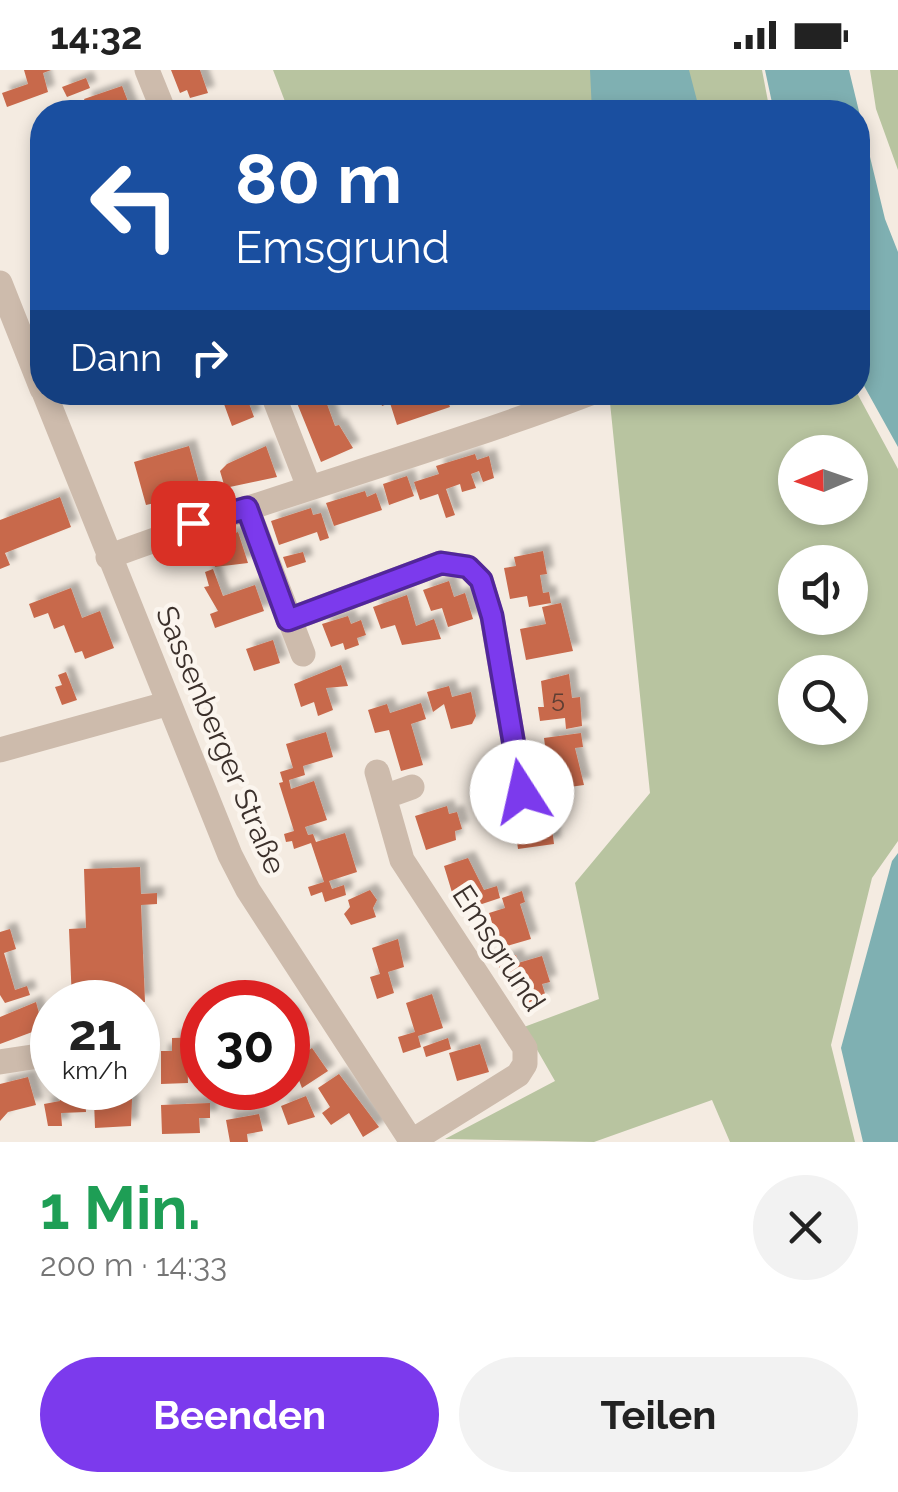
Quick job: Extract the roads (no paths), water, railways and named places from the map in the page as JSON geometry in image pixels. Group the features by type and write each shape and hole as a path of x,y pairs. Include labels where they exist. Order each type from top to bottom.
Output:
{"street":[{"path":"148,70 159,100"},
{"name":"Sassenberger Straße","path":"0,283 30,358"},
{"name":"Sassenberger Straße","path":"48,405 166,704 248,890 412,1142"},
{"path":"277,405 308,487"},
{"path":"108,557 193,523 490,432 560,405"},
{"path":"247,508 302,654"},
{"path":"288,620 441,563 468,567 481,580 492,616 522,792"},
{"path":"0,750 166,704"},
{"name":"Emsgrund","path":"412,787 380,784 402,860 525,1048 525,1064 518,1075 412,1142"},
{"path":"0,1062 30,1057"}],"water":[{"path":"590,70 689,70 697,100 591,100"},
{"path":"765,70 849,70 856,100 771,100"},
{"path":"870,157 885,219 898,252 898,447 870,397"},
{"path":"898,853 898,1142 863,1142 841,1048 892,861"}]}
